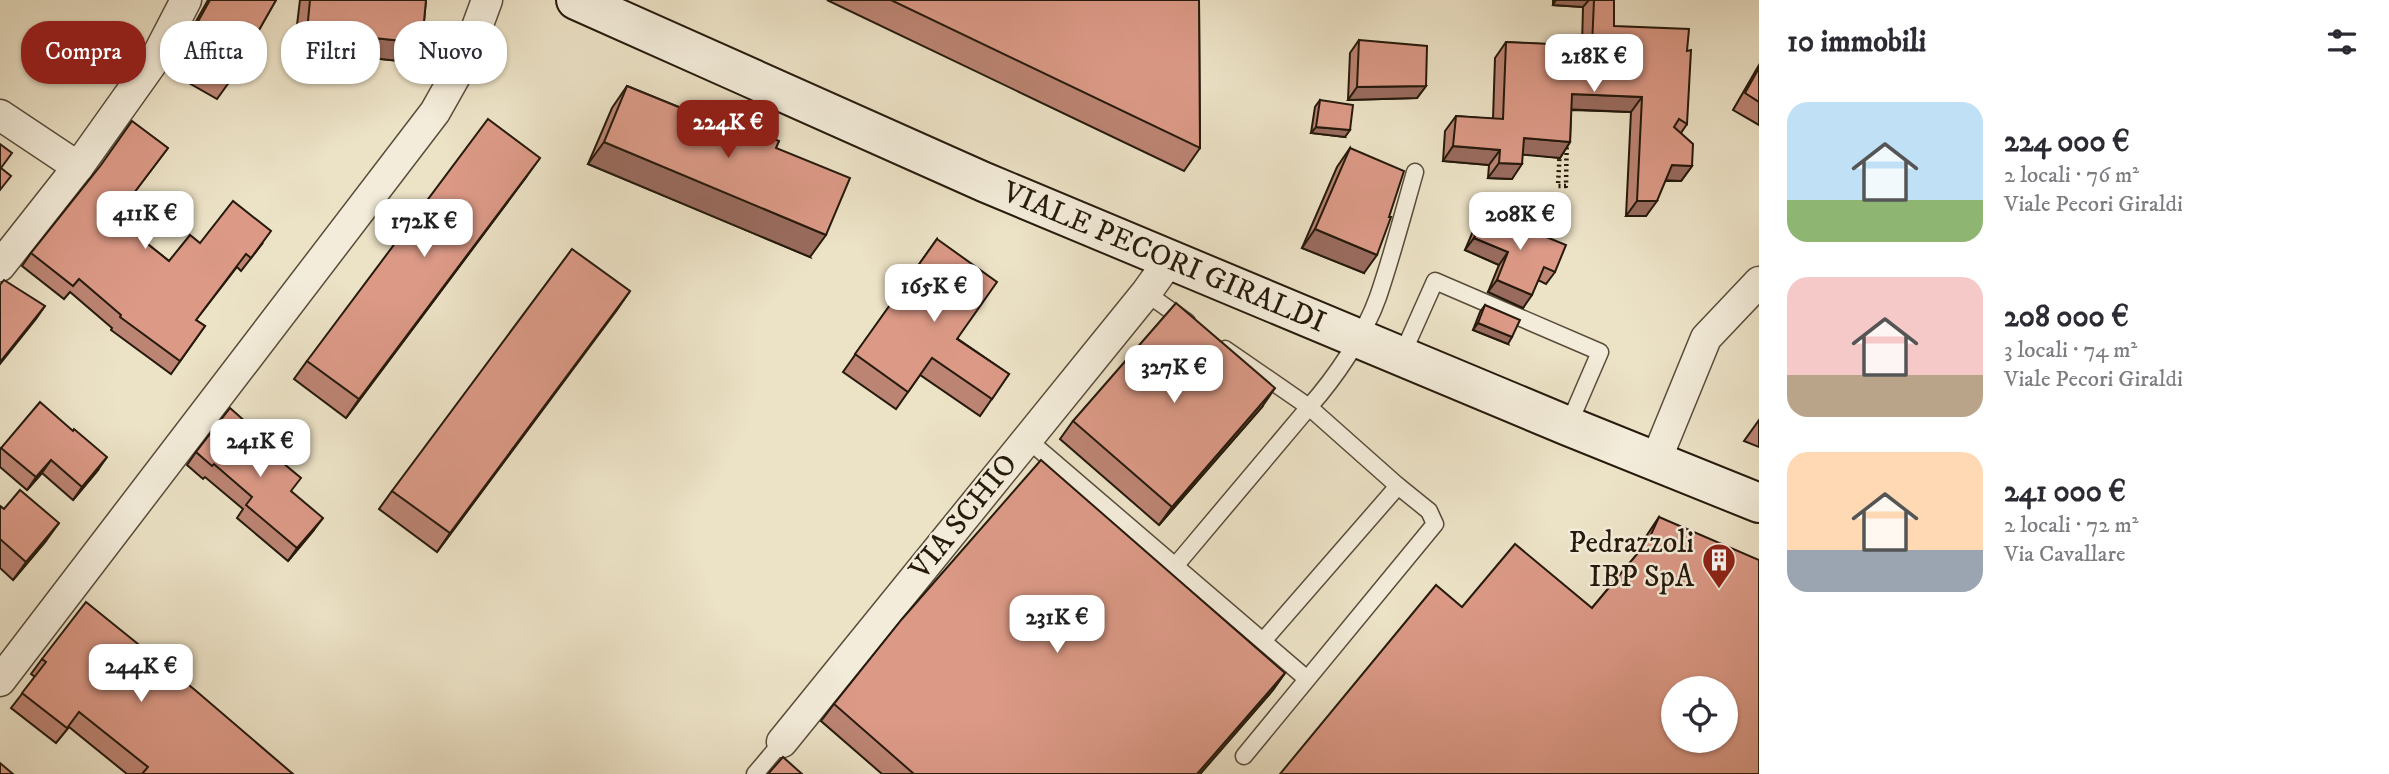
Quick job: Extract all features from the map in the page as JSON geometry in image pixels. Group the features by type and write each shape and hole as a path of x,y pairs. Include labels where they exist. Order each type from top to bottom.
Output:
{"main road":[{"name":"VIALE PECORI GIRALDI","path":"576,0 985,182 1759,503"}],"street":[{"path":"0,266 78,167 157,56 187,0"},
{"path":"0,681 435,112 466,57 487,0"},
{"path":"0,115 78,167"},
{"name":"VIA SCHIO","path":"782,742 1146,293 1171,258"},
{"path":"1656,460 1706,338 1759,282"}],"lane":[{"path":"1176,565 1320,396 1359,338 1378,299 1415,172"},
{"path":"1402,355 1435,281 1600,352 1568,426"},
{"path":"1146,293 1309,407 1429,511 1435,524 1244,756"},
{"path":"1027,439 1307,679"},
{"path":"1263,641 1398,486"},
{"name":"VIA SCHIO","path":"755,774 782,742"}],"path":[{"path":"1561,125 1567,126 1566,186 1558,186 1561,125"}],"building":[{"path":"210,0 276,0 264,21 198,21"},
{"path":"310,0 426,0 424,21 394,21 394,40 380,39 380,21 308,21"},
{"path":"891,0 1199,0 1200,148"},
{"path":"1594,0 1614,0 1614,26 1689,29 1687,51 1691,50 1687,124 1679,119 1674,127 1693,144 1692,166 1672,165 1657,201 1637,201 1642,97 1572,94 1570,142 1524,138 1522,164 1499,163 1500,150 1453,146 1456,116 1503,119 1506,42 1592,46"},
{"path":"1359,40 1427,46 1426,86 1357,87"},
{"path":"1759,68 1759,102 1745,93"},
{"path":"627,86 715,122 717,116 779,141 776,148 850,178 826,235 604,142"},
{"path":"1320,100 1353,105 1350,130 1316,127"},
{"path":"488,119 540,158 359,399 307,361"},
{"path":"132,121 168,148 115,218 169,261 190,235 200,243 233,201 271,231 251,258 246,254 196,320 205,326 180,361 120,317 121,315 79,279 73,286 31,253 101,165"},
{"path":"0,144 12,153 1,168 11,176 0,190"},
{"path":"1350,148 1404,171 1377,255 1315,229"},
{"path":"1485,212 1566,245 1555,272 1544,267 1532,295 1497,280 1508,252 1474,238"},
{"path":"937,239 997,282 957,339 1009,374 992,399 932,358 908,392 855,354"},
{"path":"572,249 630,291 450,533 392,491"},
{"path":"4,280 45,306 0,362 0,285"},
{"path":"1176,303 1275,388 1172,507 1073,421"},
{"path":"1485,305 1520,320 1512,337 1478,323"},
{"path":"40,402 107,457 82,487 51,460 36,477 1,448"},
{"path":"230,408 247,423 242,429 301,478 291,491 323,518 297,548 246,505 252,497 196,452"},
{"path":"1041,460 1285,673 1197,774 914,774 834,704 902,619"},
{"path":"20,490 59,523 26,562 0,539 0,506 4,509"},
{"path":"1659,517 1759,560 1759,774 1280,774 1436,585 1462,607 1515,544 1592,608 1648,541"},
{"path":"86,602 293,774 142,774 148,767 79,712 67,728 22,693 46,662 42,659"},
{"path":"783,757 802,774 768,774"},
{"path":"0,763 13,774 0,774"}],"place":[{"name":"Pedrazzoli IBP SpA","path":"1719,590"}]}
